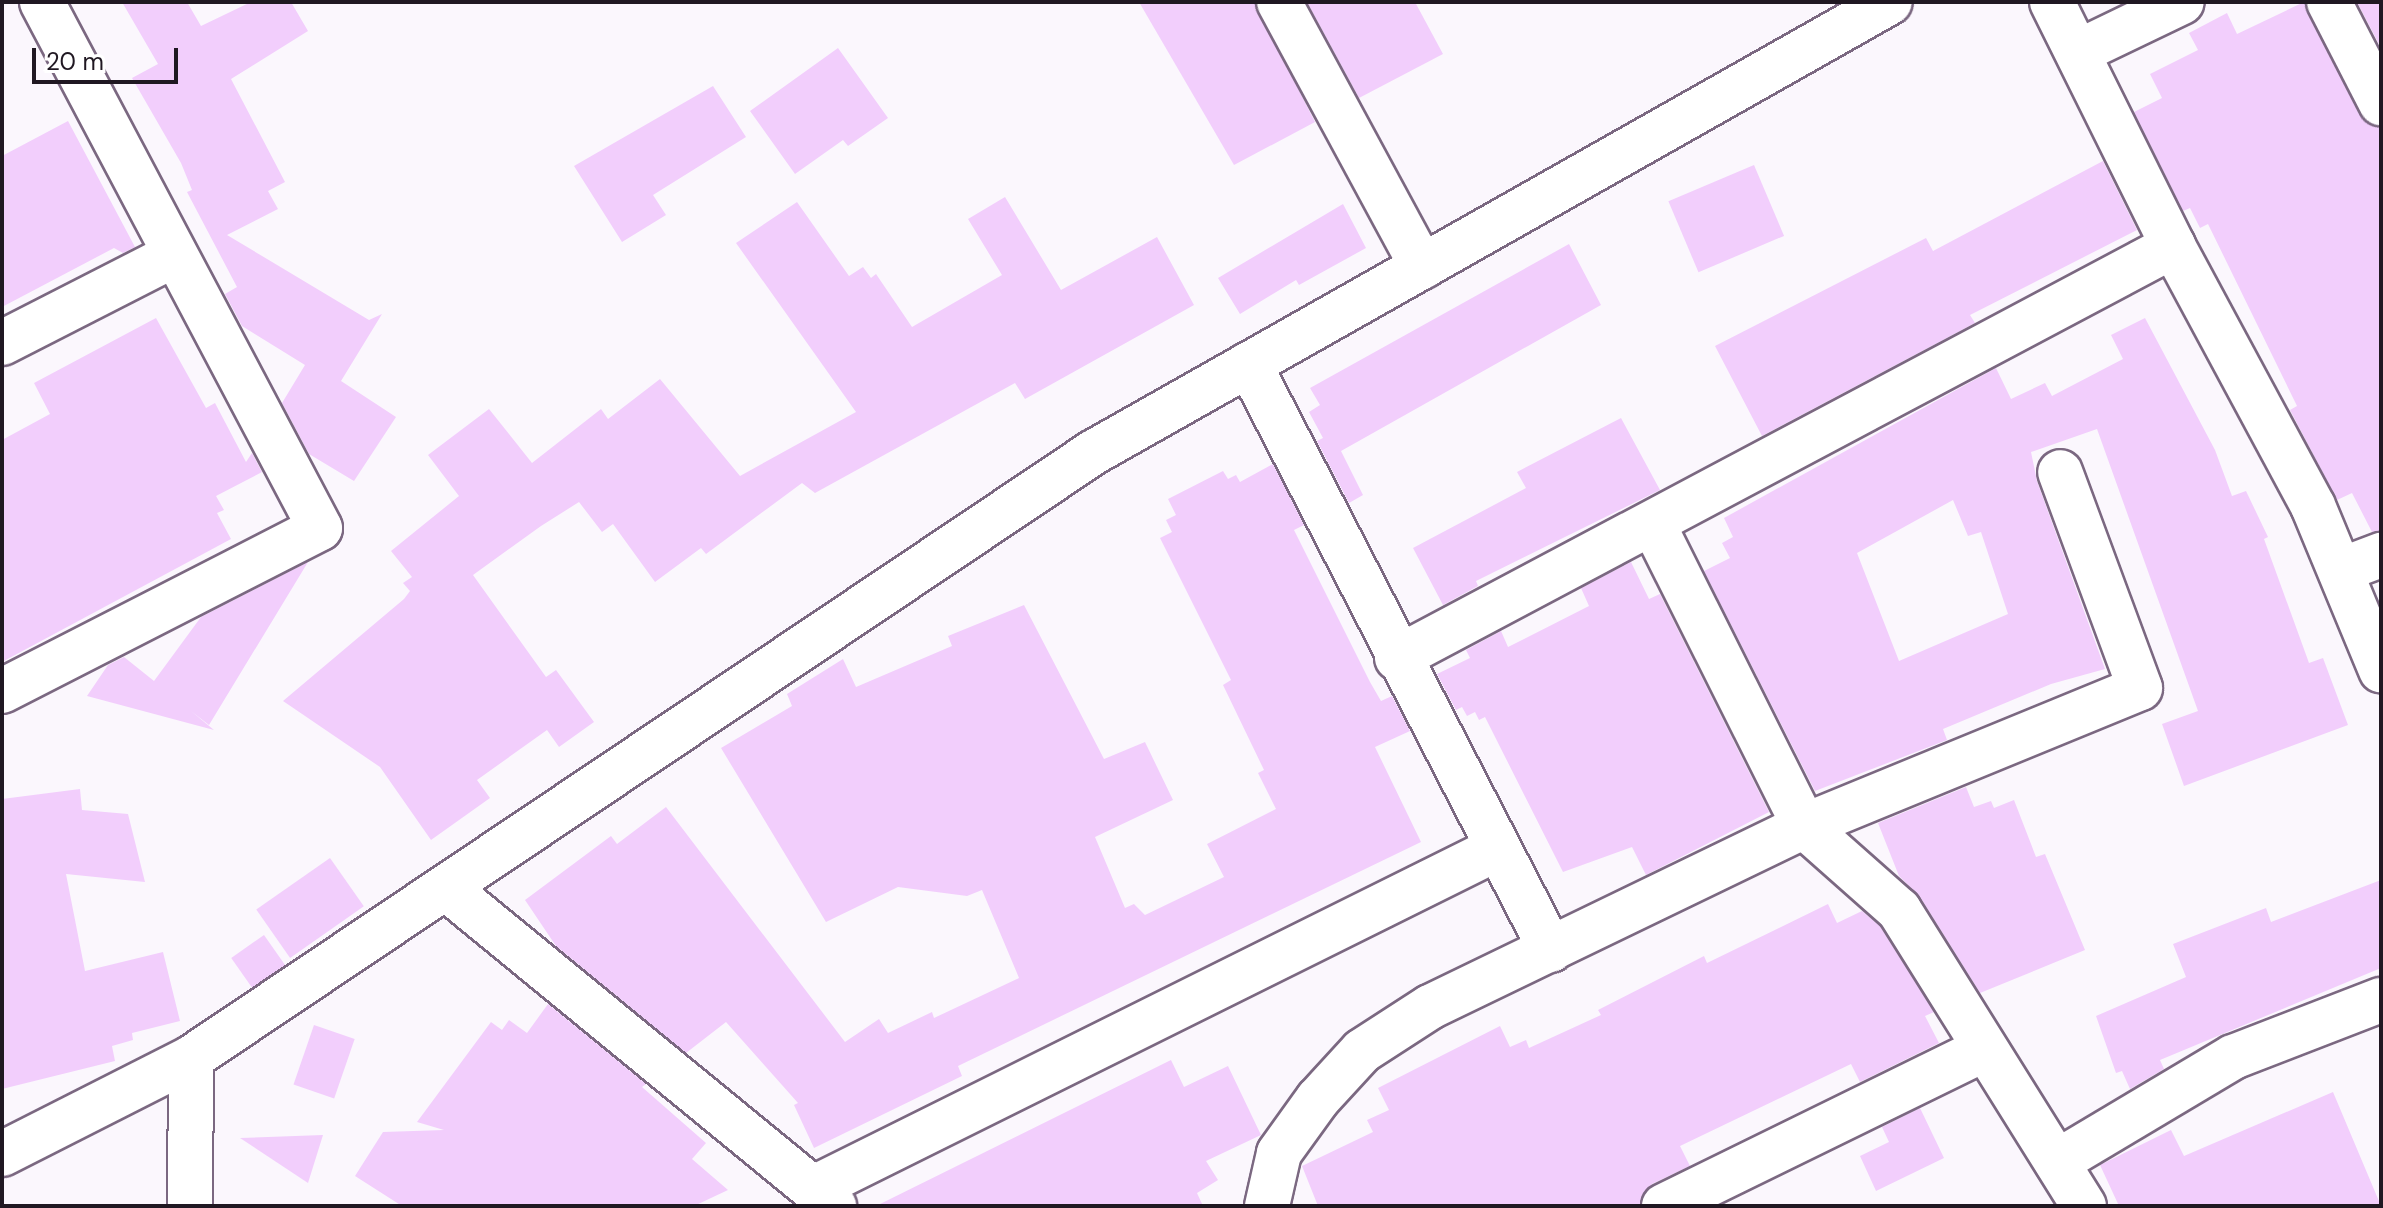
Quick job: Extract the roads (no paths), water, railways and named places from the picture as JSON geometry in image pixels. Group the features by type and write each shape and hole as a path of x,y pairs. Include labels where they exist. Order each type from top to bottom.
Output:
{"street":[{"path":"1279,2 1422,267"},
{"path":"2,1154 191,1058 1094,452 1890,2"},
{"path":"2052,2 2173,246 2313,506 2361,562 2381,668"},
{"path":"2078,52 2182,2"},
{"path":"2329,2 2381,103"},
{"path":"2,691 320,528 174,255 58,8"},
{"path":"1397,658 2173,246"},
{"path":"2,343 174,255"},
{"path":"1249,364 1397,658 1551,950"},
{"path":"1267,1206 1279,1153 1318,1099 1362,1051 1430,1007 1804,826 2140,688 2060,472"},
{"path":"1653,524 1804,826 1899,910 2084,1206"},
{"path":"446,888 824,1197 1498,848"},
{"path":"2057,1162 2233,1057 2381,1000"},
{"path":"1664,1206 1984,1049"},
{"path":"191,1058 199,1205"}]}
